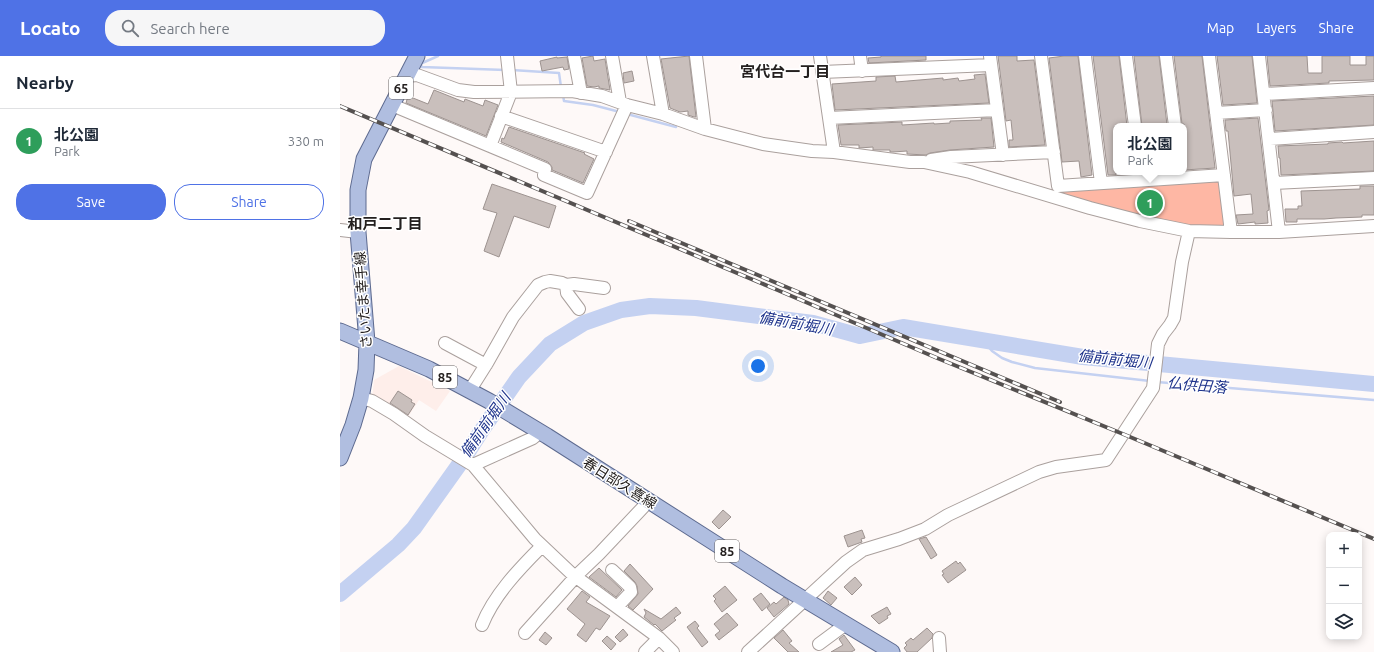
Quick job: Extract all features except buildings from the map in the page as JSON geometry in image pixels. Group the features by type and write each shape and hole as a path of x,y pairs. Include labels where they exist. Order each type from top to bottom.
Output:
{"main road":[{"name":"さいたま幸手線","path":"342,448 354,425 366,370 367,342 358,232 358,190 364,159 417,56"},
{"name":"春日部久喜線","path":"340,330 429,368 489,401 782,586 892,652"}],"street":[{"path":"490,146 511,92 506,56"},
{"path":"574,56 582,94"},
{"path":"392,105 546,169 544,175 587,193 606,152 624,103 612,56"},
{"path":"653,56 663,114"},
{"path":"696,56 705,129"},
{"path":"820,56 834,152"},
{"path":"860,56 862,71"},
{"path":"1041,56 1058,186 1101,183 1141,176 1224,175"},
{"path":"1085,56 1101,183"},
{"path":"1126,56 1135,123"},
{"path":"1166,56 1175,123"},
{"path":"1209,56 1231,232"},
{"path":"1259,56 1280,232"},
{"path":"822,72 862,71 990,60 1003,155"},
{"path":"407,76 417,75 458,90 474,92 572,91 582,94 602,96 663,114 705,129 763,144 812,151 834,152 910,162 924,162 951,157 1054,152"},
{"path":"1264,94 1374,88"},
{"path":"829,118 997,110"},
{"path":"1216,113 1266,110"},
{"path":"501,116 606,152"},
{"path":"1270,139 1374,132"},
{"path":"924,162 970,172 1140,222 1188,231 1280,232 1374,226"},
{"path":"1274,183 1374,178"},
{"path":"340,230 358,232"},
{"path":"748,652 846,562 863,550 899,540 925,529 948,515 1039,472 1056,467 1106,460 1153,388 1158,344 1162,334 1174,318 1188,231"},
{"path":"470,390 486,365 512,317 535,288 545,282 556,282 566,285 574,284 604,288"},
{"path":"566,285 567,293 579,309"},
{"path":"445,343 486,365"},
{"path":"361,398 372,401 394,414 471,464 542,546 576,578 659,638 673,652"},
{"path":"471,464 533,438 540,432"},
{"path":"525,633 649,501"},
{"path":"482,625 486,614 506,586 524,563 542,546"},
{"path":"612,570 630,587 631,592 617,607"},
{"path":"818,644 846,624"},
{"path":"645,652 659,638"},
{"path":"939,638 940,652"}],"shaded area":[{"path":"1224,175 1231,232 1189,231 1057,198 1058,186"},
{"path":"399,366 450,391 436,411 419,400 406,420 372,399 374,380"}],"waterway":[{"path":"438,56 420,64 422,67 505,70"},
{"path":"512,70 559,73 561,87"},
{"path":"563,95 564,101 593,105 620,112"},
{"path":"627,114 676,127"},
{"name":"備前前堀川","path":"340,594 398,545 414,528 519,377 550,344 584,323 621,310 650,306 696,308 813,323 860,336 903,327 1083,357 1374,384"},
{"name":"仏供田落","path":"982,339 992,351 1002,358 1035,368 1150,381"},
{"name":"仏供田落","path":"1157,382 1374,400"}],"railway":[{"path":"340,106 937,358 1374,539"},
{"path":"629,221 1060,402"}],"place":[{"name":"北公園","path":"1150,203"}],"district":[{"name":"宮代台一丁目","path":"785,71"},
{"name":"和戸二丁目","path":"385,223"}]}
